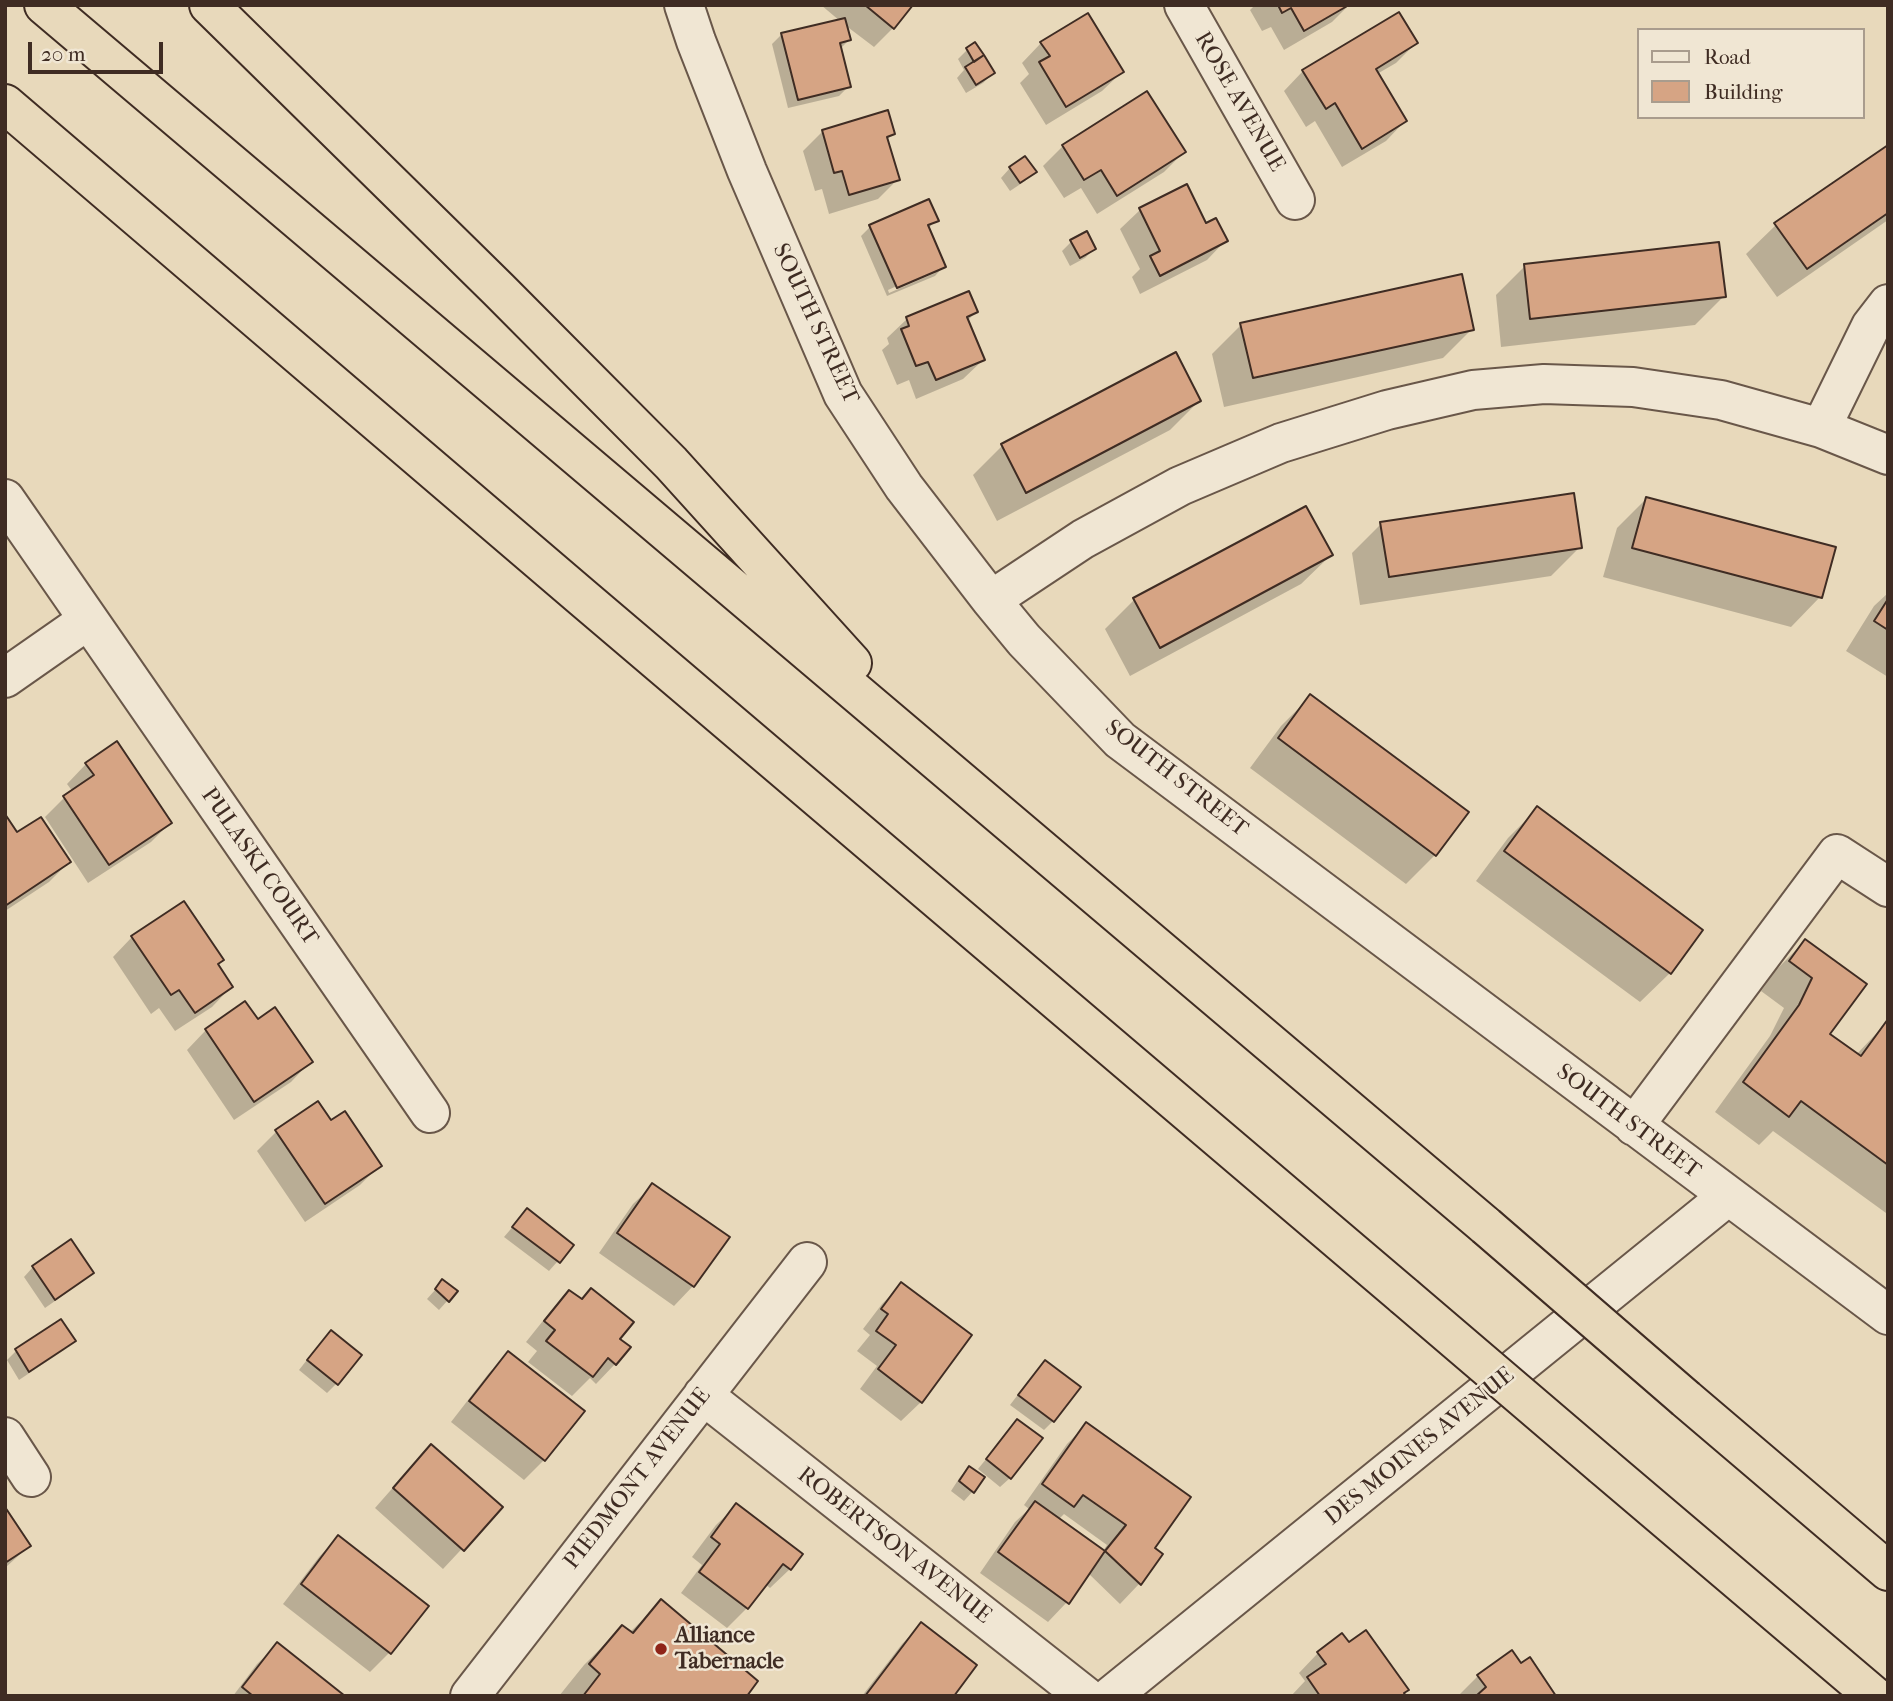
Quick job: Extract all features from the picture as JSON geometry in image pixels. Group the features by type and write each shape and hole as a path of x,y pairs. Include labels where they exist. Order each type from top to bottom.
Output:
{"highway":[{"path":"44,5 1486,1226 1888,1571"},
{"path":"209,5 671,463 957,779"},
{"path":"5,104 1874,1696"}],"street":[{"name":"SOUTH STREET","path":"684,5 747,171 843,394 904,487 1024,640 1119,740 1888,1315"},
{"name":"ROSE AVENUE","path":"1184,5 1295,200"},
{"path":"1821,428 1871,326 1888,304"},
{"path":"990,600 1083,539 1180,486 1281,443 1387,410 1473,390 1544,384 1633,387 1721,400 1821,428 1888,455"},
{"name":"PULASKI COURT","path":"5,499 430,1113"},
{"path":"5,678 88,620"},
{"path":"1634,1126 1837,854 1888,887"},
{"name":"DES MOINES AVENUE","path":"1111,1696 1728,1196"},
{"name":"PIEDMONT AVENUE","path":"470,1696 807,1262"},
{"name":"ROBERTSON AVENUE","path":"703,1395 1086,1696"},
{"path":"5,1437 31,1477"}],"building":[{"path":"865,5 913,5 894,29"},
{"path":"1278,5 1349,5 1304,31 1291,8 1282,13"},
{"path":"1399,12 1418,43 1376,69 1407,121 1362,149 1335,103 1326,109 1302,70"},
{"path":"1088,13 1124,72 1066,107 1039,62 1050,56 1040,42"},
{"path":"845,18 851,40 840,43 851,87 798,100 781,33"},
{"path":"975,42 984,55 974,62 966,48"},
{"path":"984,55 995,73 976,85 965,67"},
{"path":"1147,91 1186,152 1117,196 1101,170 1084,180 1062,145"},
{"path":"888,110 895,134 887,137 900,180 849,195 842,171 834,173 822,130"},
{"path":"1888,145 1888,213 1807,269 1774,223"},
{"path":"1025,156 1037,172 1020,183 1009,167"},
{"path":"1187,184 1206,223 1216,218 1228,241 1160,276 1150,256 1160,251 1139,208"},
{"path":"929,199 939,221 928,225 946,267 897,288 869,225"},
{"path":"1087,231 1096,249 1080,258 1070,240"},
{"path":"1719,242 1726,297 1530,319 1524,264"},
{"path":"1462,274 1474,330 1253,378 1240,323"},
{"path":"969,291 978,312 967,317 985,360 936,380 928,362 916,366 901,329 909,326 906,317"},
{"path":"1176,352 1201,401 1026,493 1001,444"},
{"path":"1574,493 1582,548 1389,577 1380,522"},
{"path":"1646,497 1836,547 1822,598 1632,548"},
{"path":"1306,506 1333,555 1160,648 1133,598"},
{"path":"1888,599 1888,630 1874,621"},
{"path":"1310,694 1469,812 1436,856 1278,738"},
{"path":"117,741 172,823 109,865 63,796 94,775 85,763"},
{"path":"1537,806 1703,930 1671,974 1504,851"},
{"path":"5,814 17,832 41,817 71,862 5,906"},
{"path":"184,901 224,960 218,964 233,987 195,1013 179,990 171,995 131,936"},
{"path":"1805,939 1867,984 1830,1034 1861,1056 1888,1019 1888,1165 1801,1101 1789,1117 1743,1082 1799,1005 1812,978 1789,961"},
{"path":"245,1001 258,1019 275,1007 313,1062 254,1102 205,1029"},
{"path":"318,1101 331,1120 345,1111 382,1166 325,1204 275,1130"},
{"path":"652,1183 730,1237 694,1287 617,1233"},
{"path":"527,1208 574,1245 560,1263 512,1227"},
{"path":"71,1239 94,1273 55,1300 32,1266"},
{"path":"442,1279 458,1291 449,1302 435,1289"},
{"path":"901,1282 972,1335 922,1403 878,1369 896,1345 876,1331 888,1314 881,1309"},
{"path":"591,1288 634,1322 620,1339 631,1347 616,1365 608,1358 593,1377 546,1341 555,1330 544,1321 569,1290 582,1299"},
{"path":"61,1319 76,1341 29,1372 15,1349"},
{"path":"331,1330 362,1355 338,1385 307,1360"},
{"path":"508,1351 585,1411 545,1461 469,1401"},
{"path":"1045,1360 1081,1387 1054,1422 1018,1395"},
{"path":"1017,1419 1043,1438 1011,1479 986,1459"},
{"path":"1086,1422 1191,1497 1155,1548 1163,1554 1141,1585 1105,1551 1126,1525 1083,1495 1074,1507 1042,1484"},
{"path":"431,1444 503,1507 464,1551 393,1488"},
{"path":"969,1466 985,1477 974,1493 959,1481"},
{"path":"1035,1501 1105,1551 1069,1604 998,1552"},
{"path":"736,1503 803,1554 791,1570 783,1564 748,1609 699,1572 720,1544 711,1537"},
{"path":"5,1507 31,1546 5,1563"},
{"path":"338,1535 429,1606 391,1654 301,1584"},
{"name":"Alliance Tabernacle","path":"661,1599 758,1681 747,1696 583,1696 600,1674 589,1664 622,1625 633,1633"},
{"path":"921,1622 977,1665 954,1696 865,1696"},
{"path":"1366,1630 1409,1690 1404,1693 1406,1696 1320,1696 1307,1677 1326,1664 1317,1652 1342,1633 1349,1642"},
{"path":"277,1642 345,1696 253,1696 242,1687"},
{"path":"1512,1650 1521,1663 1530,1657 1556,1696 1476,1696 1486,1687 1477,1675"}],"place":[{"name":"Alliance Tabernacle","path":"661,1649"}]}
